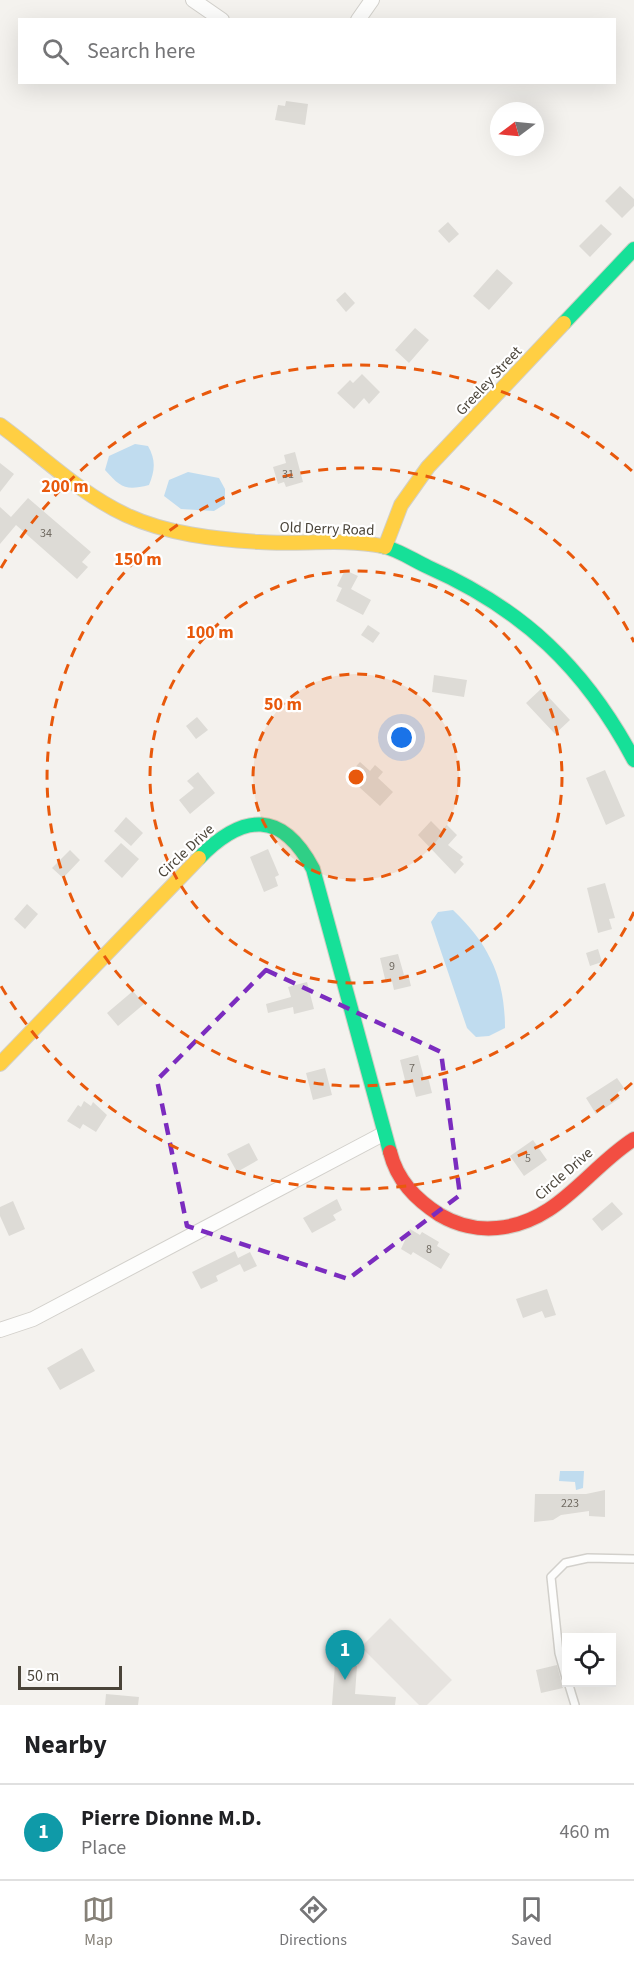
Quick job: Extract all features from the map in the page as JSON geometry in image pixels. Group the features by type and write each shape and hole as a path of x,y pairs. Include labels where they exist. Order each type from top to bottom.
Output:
{"street":[{"path":"193,0 219,18"},
{"path":"359,18 372,0"},
{"name":"Greeley Street","path":"386,547 401,506 428,467 634,249"},
{"name":"Old Derry Road","path":"0,425 68,479 110,507 147,523 199,535 268,543 386,547 474,587 527,625 573,668 594,692 612,719 634,760"},
{"name":"Circle Drive","path":"0,1064 209,848 237,828 254,822 271,824 286,830 298,841 313,869 395,1173 417,1201 446,1220 478,1228 510,1227 541,1216 561,1202 615,1152 634,1139"},
{"path":"0,1330 33,1318 383,1134"}],"lane":[{"path":"562,1664 551,1577 565,1563 588,1558 634,1559"},
{"path":"569,1687 575,1705"}],"highlighted area":[{"path":"266,970 441,1052 460,1195 348,1279 187,1226 157,1080"}],"shaded area":[{"path":"390,1618 452,1680 427,1705 419,1705 361,1647"}],"water":[{"path":"135,444 148,446 152,456 153,470 149,485 129,488 115,481 105,470 109,456"},
{"path":"188,472 219,478 225,489 225,504 214,511 181,509 164,496 169,480"},
{"path":"453,910 466,923 485,949 498,978 502,993 505,1028 489,1036 476,1037 467,1028 431,922 438,912"},
{"path":"560,1471 584,1471 583,1488 576,1490 575,1482 559,1481"}],"building":[{"path":"286,101 308,104 305,125 275,120 278,105 285,106"},
{"path":"620,186 634,199 634,206 622,218 605,201"},
{"path":"448,222 459,234 449,243 438,231"},
{"path":"601,224 612,234 590,257 579,246"},
{"path":"497,269 513,283 489,310 473,296"},
{"path":"345,292 355,303 346,312 336,300"},
{"path":"415,328 429,340 409,363 395,350"},
{"path":"362,374 380,392 369,404 364,398 354,409 337,393 350,380 353,383"},
{"path":"295,452 303,482 286,487 284,482 278,484 273,467 286,463 284,455"},
{"path":"0,463 14,474 0,492"},
{"path":"28,498 91,552 82,562 88,567 77,579 16,525 0,544 0,507 11,517"},
{"path":"345,570 358,576 351,589 371,600 363,615 336,601 342,588 337,586"},
{"path":"368,625 380,633 373,643 361,635"},
{"path":"434,675 467,680 464,697 432,692"},
{"path":"541,689 570,720 555,734 526,703"},
{"path":"197,717 208,730 196,739 186,726"},
{"path":"360,762 370,771 375,765 383,772 378,778 393,792 380,806 347,776"},
{"path":"605,770 625,816 606,825 586,778"},
{"path":"198,772 215,793 190,814 179,800 194,788 187,781"},
{"path":"126,817 143,833 131,846 114,831"},
{"path":"431,821 441,831 447,825 457,835 448,845 463,857 460,860 464,864 455,874 418,835"},
{"path":"121,843 139,859 122,878 104,861"},
{"path":"268,849 279,875 275,877 278,886 264,892 250,857"},
{"path":"70,850 80,860 63,878 52,868"},
{"path":"605,883 615,918 609,919 612,929 598,933 587,888"},
{"path":"27,904 38,914 25,929 14,919"},
{"path":"598,949 602,962 590,966 586,953"},
{"path":"398,954 404,975 408,974 411,986 394,990 392,981 386,983 380,958"},
{"path":"307,982 314,1009 294,1014 293,1007 268,1013 266,1004 291,997 288,987"},
{"path":"133,991 144,1004 118,1026 107,1013"},
{"path":"418,1055 424,1078 428,1077 432,1093 416,1097 412,1082 406,1084 400,1060"},
{"path":"325,1068 332,1095 313,1100 306,1073"},
{"path":"617,1078 624,1088 617,1093 620,1098 596,1114 586,1098"},
{"path":"84,1101 91,1106 93,1102 107,1115 96,1132 83,1124 80,1129 67,1121 78,1105 81,1107"},
{"path":"533,1140 547,1160 524,1176 510,1156"},
{"path":"249,1143 258,1160 237,1172 227,1154"},
{"path":"337,1199 342,1210 333,1215 336,1220 312,1233 303,1218"},
{"path":"13,1201 25,1229 9,1236 0,1216 0,1207"},
{"path":"612,1202 623,1214 602,1231 592,1219"},
{"path":"410,1229 420,1235 422,1232 439,1242 437,1246 450,1254 441,1269 413,1252 411,1255 401,1249"},
{"path":"235,1251 238,1258 250,1252 257,1266 244,1272 240,1264 216,1276 218,1281 201,1289 192,1272"},
{"path":"547,1289 556,1315 545,1318 542,1311 523,1318 516,1299"},
{"path":"82,1348 95,1371 60,1390 47,1368"},
{"path":"605,1490 605,1517 589,1516 589,1511 534,1522 535,1494 586,1494"},
{"path":"335,1664 357,1666 355,1694 396,1697 395,1705 332,1705"},
{"path":"557,1665 563,1688 541,1693 536,1670"},
{"path":"106,1694 139,1697 138,1705 105,1705"}],"traffic: fast":[{"path":"564,323 634,249"},
{"path":"382,546 399,552 462,584 522,622 548,645 594,697 634,760"},
{"path":"199,858 231,832 246,826 261,824 275,828 288,836 301,850 313,869 390,1152"}],"traffic: slow":[{"path":"385,547 401,505 428,467 564,323"},
{"path":"0,425 92,496 126,515 158,527 242,541 352,542 382,546"},
{"path":"0,1064 199,858"}],"traffic: jam":[{"path":"390,1152 402,1180 431,1209 460,1224 497,1228 518,1224 555,1206 617,1151 634,1139"}],"place":[{"name":"Pierre Dionne M.D.","path":"345,1680"}]}
